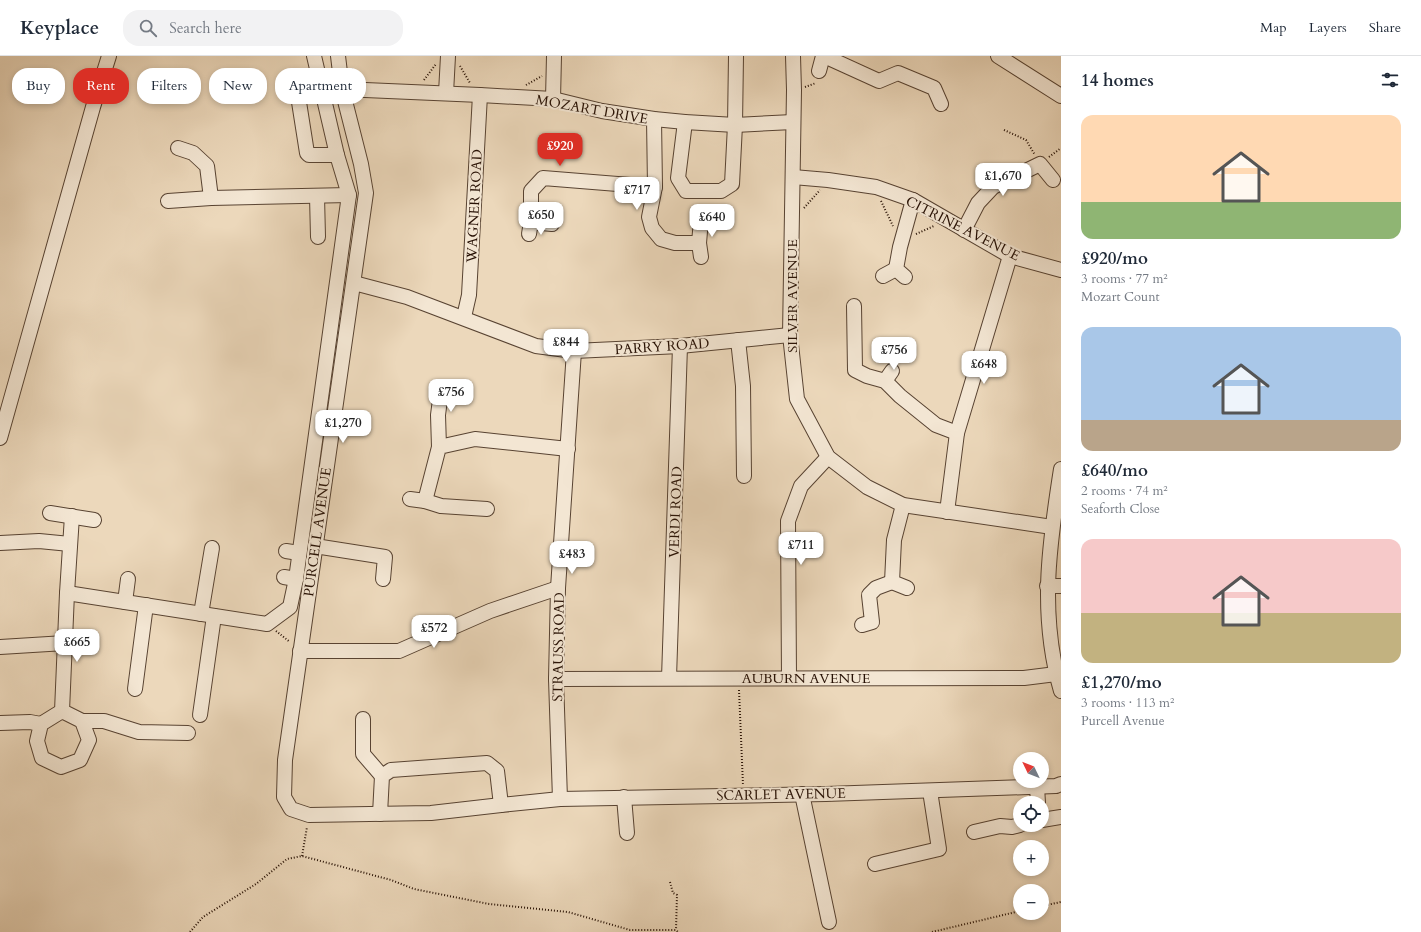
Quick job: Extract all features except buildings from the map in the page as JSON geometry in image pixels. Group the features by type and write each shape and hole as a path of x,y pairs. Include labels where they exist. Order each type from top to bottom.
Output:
{"street":[{"path":"0,438 109,56"},
{"path":"314,56 317,68"},
{"path":"553,99 554,56"},
{"path":"685,122 678,178 686,191 721,191 732,184 736,56"},
{"name":"SILVER AVENUE","path":"793,56 794,90 790,335 797,399 828,456 867,487 903,505 1052,527"},
{"path":"819,71 823,56 880,86 898,73 934,88 941,104"},
{"path":"998,56 1061,96"},
{"path":"446,94 448,60"},
{"name":"MOZART DRIVE","path":"366,91 553,99 602,111 685,122 735,125 793,122"},
{"name":"WAGNER ROAD","path":"464,317 469,295 476,95"},
{"path":"299,104 307,153 309,155 337,155"},
{"path":"67,593 267,624 290,607 290,578 293,552 349,195 337,155 325,104"},
{"name":"PURCELL AVENUE","path":"291,809 284,797 285,760 366,193 361,164 346,104"},
{"path":"654,119 655,187 649,217 652,228 661,239 675,243 699,242"},
{"path":"178,148 193,153 207,166 211,198"},
{"path":"964,230 978,203 993,188 1040,164 1053,180"},
{"path":"552,224 530,228 531,191 543,178 655,187"},
{"name":"CITRINE AVENUE","path":"793,178 828,180 876,187 914,200 1010,256 1061,270"},
{"path":"168,201 211,198 349,195"},
{"path":"317,196 318,236"},
{"path":"895,274 902,238 914,200"},
{"path":"701,220 699,242 701,258"},
{"path":"947,512 957,432 1010,256"},
{"name":"PARRY ROAD","path":"354,283 407,296 536,346 574,351 680,346 790,335"},
{"path":"854,306 855,370 867,376 888,376 900,396 936,426 957,432"},
{"path":"738,340 742,386 744,476"},
{"name":"VERDI ROAD","path":"669,678 680,346"},
{"name":"STRAUSS ROAD","path":"560,799 556,679 558,588 574,351"},
{"path":"425,501 439,440 438,415 441,392"},
{"path":"439,440 475,439 568,449"},
{"path":"789,678 788,521 801,486 828,456"},
{"path":"1061,470 1052,527 1047,586 1049,632 1056,674 1061,691"},
{"path":"410,498 441,506 487,509"},
{"path":"892,582 894,540 903,505"},
{"path":"50,513 94,520"},
{"path":"62,711 72,516"},
{"path":"0,543 39,541 70,544"},
{"path":"315,546 385,557 383,579"},
{"path":"200,715 212,548"},
{"path":"125,602 128,580"},
{"path":"862,625 872,622 869,595 876,588 892,582 907,588"},
{"path":"1047,586 1061,586"},
{"path":"300,651 398,651 490,611 558,588"},
{"path":"135,689 146,605"},
{"path":"0,647 65,643"},
{"name":"AUBURN AVENUE","path":"556,679 1024,678 1056,674"},
{"path":"62,711 82,721 104,721 139,732 188,734"},
{"path":"0,723 30,722 41,724 62,711"},
{"path":"363,719 364,754 382,776 380,814"},
{"path":"41,724 37,741 42,758 61,768 80,760 89,740 82,721"},
{"path":"382,776 390,770 487,763 497,771 501,805"},
{"name":"SCARLET AVENUE","path":"1049,786 1061,784"},
{"name":"SCARLET AVENUE","path":"291,809 308,815 431,813 560,799 1013,788"},
{"path":"875,864 939,849 930,790"},
{"path":"802,794 828,922"},
{"path":"624,797 628,834"},
{"path":"1049,819 1061,817"},
{"path":"974,832 1000,826 1013,827"}],"path":[{"path":"338,60 345,63 366,84 370,91"},
{"path":"421,93 422,83 448,60 471,85 476,95"},
{"path":"1004,130 1026,140 1040,164 1061,148"},
{"path":"792,213 800,213 823,188 828,180"},
{"path":"884,190 880,198 898,235 902,238 938,224 943,217"},
{"path":"267,624 300,651"},
{"path":"738,678 743,795"},
{"path":"302,856 308,815"},
{"path":"190,932 203,917 256,884 287,859 302,856 391,880 414,890 489,904 568,912 630,930 677,931 677,895 673,893 670,882"},
{"path":"1049,905 1061,902"},
{"path":"932,932 1013,913"}]}
